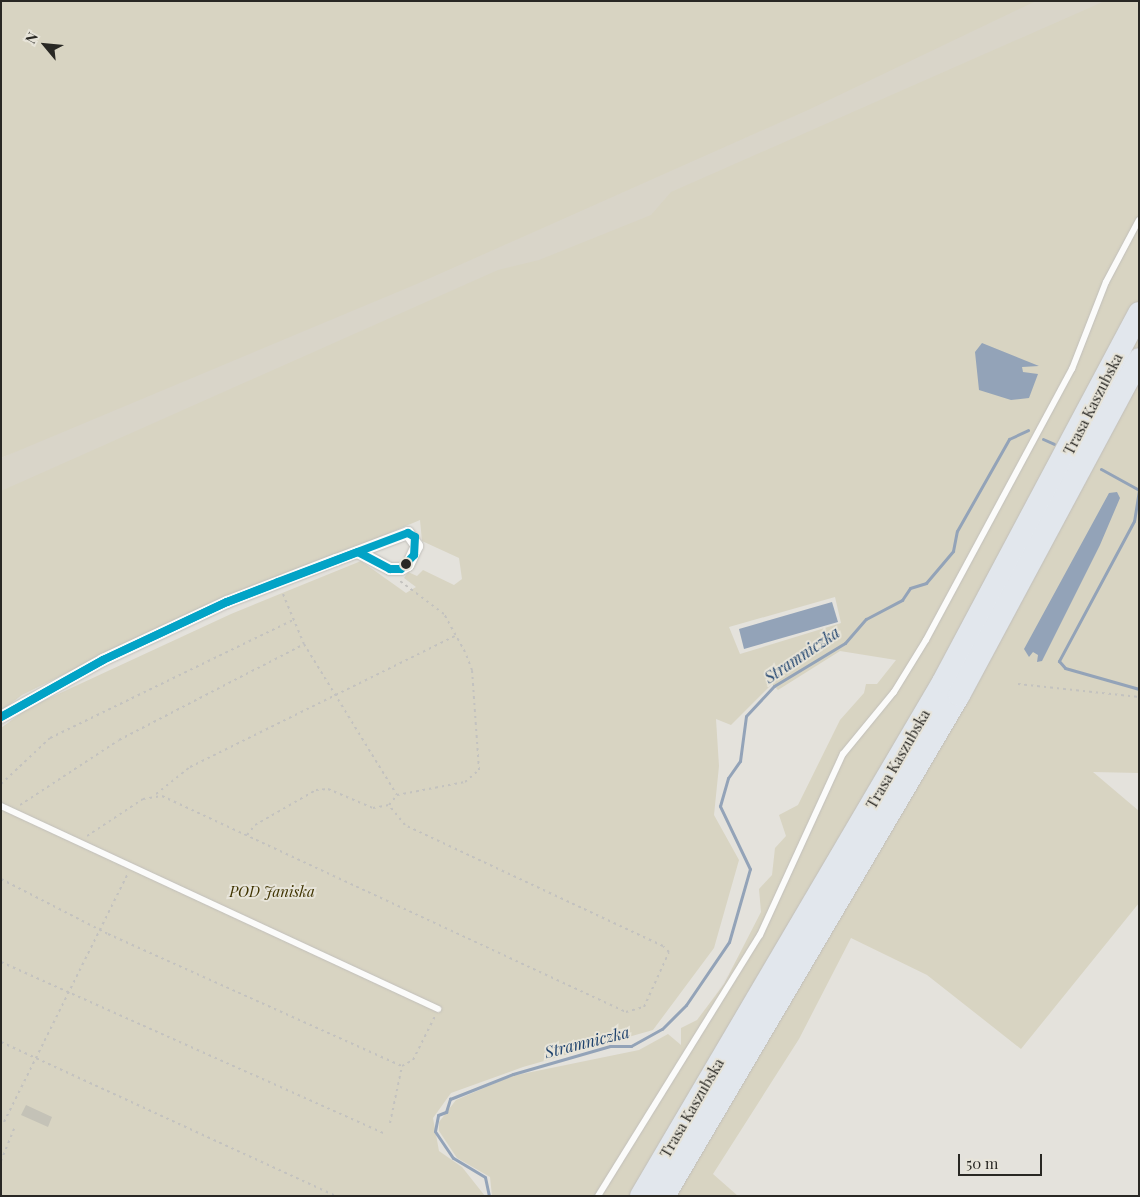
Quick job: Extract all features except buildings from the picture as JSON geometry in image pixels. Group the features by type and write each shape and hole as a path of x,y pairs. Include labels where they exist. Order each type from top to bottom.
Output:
{"highway":[{"name":"Trasa Kaszubska","path":"641,1196 953,666 1139,313"},
{"name":"Trasa Kaszubska","path":"664,1196 963,688 1139,359"}],"street":[{"path":"1,716 103,660 278,582 408,533 415,537 417,546 408,565 390,569 358,552"}],"lane":[{"path":"598,1196 760,935 843,754 894,692 926,640 1072,369 1106,282 1139,220"},
{"path":"1,806 438,1010"}],"path":[{"path":"247,835 255,825 316,790 328,789 372,808 388,805 397,795 465,782 479,770 472,670 458,636 444,614 411,592 390,569"},
{"path":"278,582 304,644 397,795"},
{"path":"1,784 50,738 293,620"},
{"path":"78,841 156,794 190,767 250,740 334,693 458,636"},
{"path":"12,811 119,740 304,644"},
{"path":"1018,684 1139,697"},
{"path":"156,794 626,1012 644,1007 669,952 663,946 405,825 388,805"},
{"path":"4,1122 37,1060 130,865"},
{"path":"1,879 101,928 402,1066"},
{"path":"1,962 384,1133"},
{"path":"390,1123 402,1066 413,1060 438,1010"},
{"path":"1,1042 336,1196"},
{"path":"1,1161 14,1129"}],"shaded area":[{"path":"991,1 1139,1 741,181 1,501 1,458"}],"green space":[{"path":"1,1 1036,1 808,110 419,283 1,458"},
{"name":"POD Janiska","path":"1105,1 1139,1 1139,773 1093,772 1139,811 1139,903 1021,1049 927,975 851,938 799,1039 713,1174 738,1196 492,1196 490,1177 457,1158 439,1131 439,1122 456,1100 512,1076 639,1050 668,1034 681,1045 681,1028 697,1020 724,984 761,912 759,889 772,875 775,848 786,836 779,815 798,805 840,720 864,693 866,684 877,684 896,660 840,651 778,690 772,684 731,725 716,719 719,766 714,815 739,860 714,948 653,1030 523,1067 451,1093 433,1118 439,1151 462,1167 485,1196 1,1196 1,728 28,708 231,614 361,561 406,593 416,587 404,578 408,572 417,576 423,570 454,585 462,579 459,558 422,541 420,520 105,654 22,695 1,711 1,491 498,270 539,260 651,215 671,192","holes":["835,597 841,623 740,654 729,627"]}],"water":[{"path":"982,343 1039,366 1022,367 1023,372 1038,374 1029,398 1011,400 979,390 975,352"},
{"path":"1117,492 1120,498 1100,545 1042,661 1037,662 1038,655 1033,652 1029,657 1024,649 1109,493"},
{"path":"832,602 838,622 744,649 739,629"}],"waterway":[{"name":"Stramniczka","path":"489,1196 485,1177 453,1158 435,1131 438,1115 446,1112 450,1099 513,1074 610,1046 631,1046 662,1029 686,1005 729,942 750,869 720,806 728,778 740,761 746,716 774,686 845,643 866,619 902,600 910,588 926,583 953,551 957,531 1009,439 1028,430"},
{"name":"Stramniczka","path":"1043,439 1054,444"},
{"name":"Stramniczka","path":"1101,469 1139,490"},
{"path":"1139,490 1134,521 1059,661 1065,668 1139,689"}],"transit line":[{"path":"408,533 415,537 414,555 401,569 390,569 358,552 227,602 278,582 408,533"},
{"path":"103,660 227,602"},
{"path":"103,660 227,602"},
{"path":"1,717 103,660"},
{"path":"1,717 103,660"}]}
